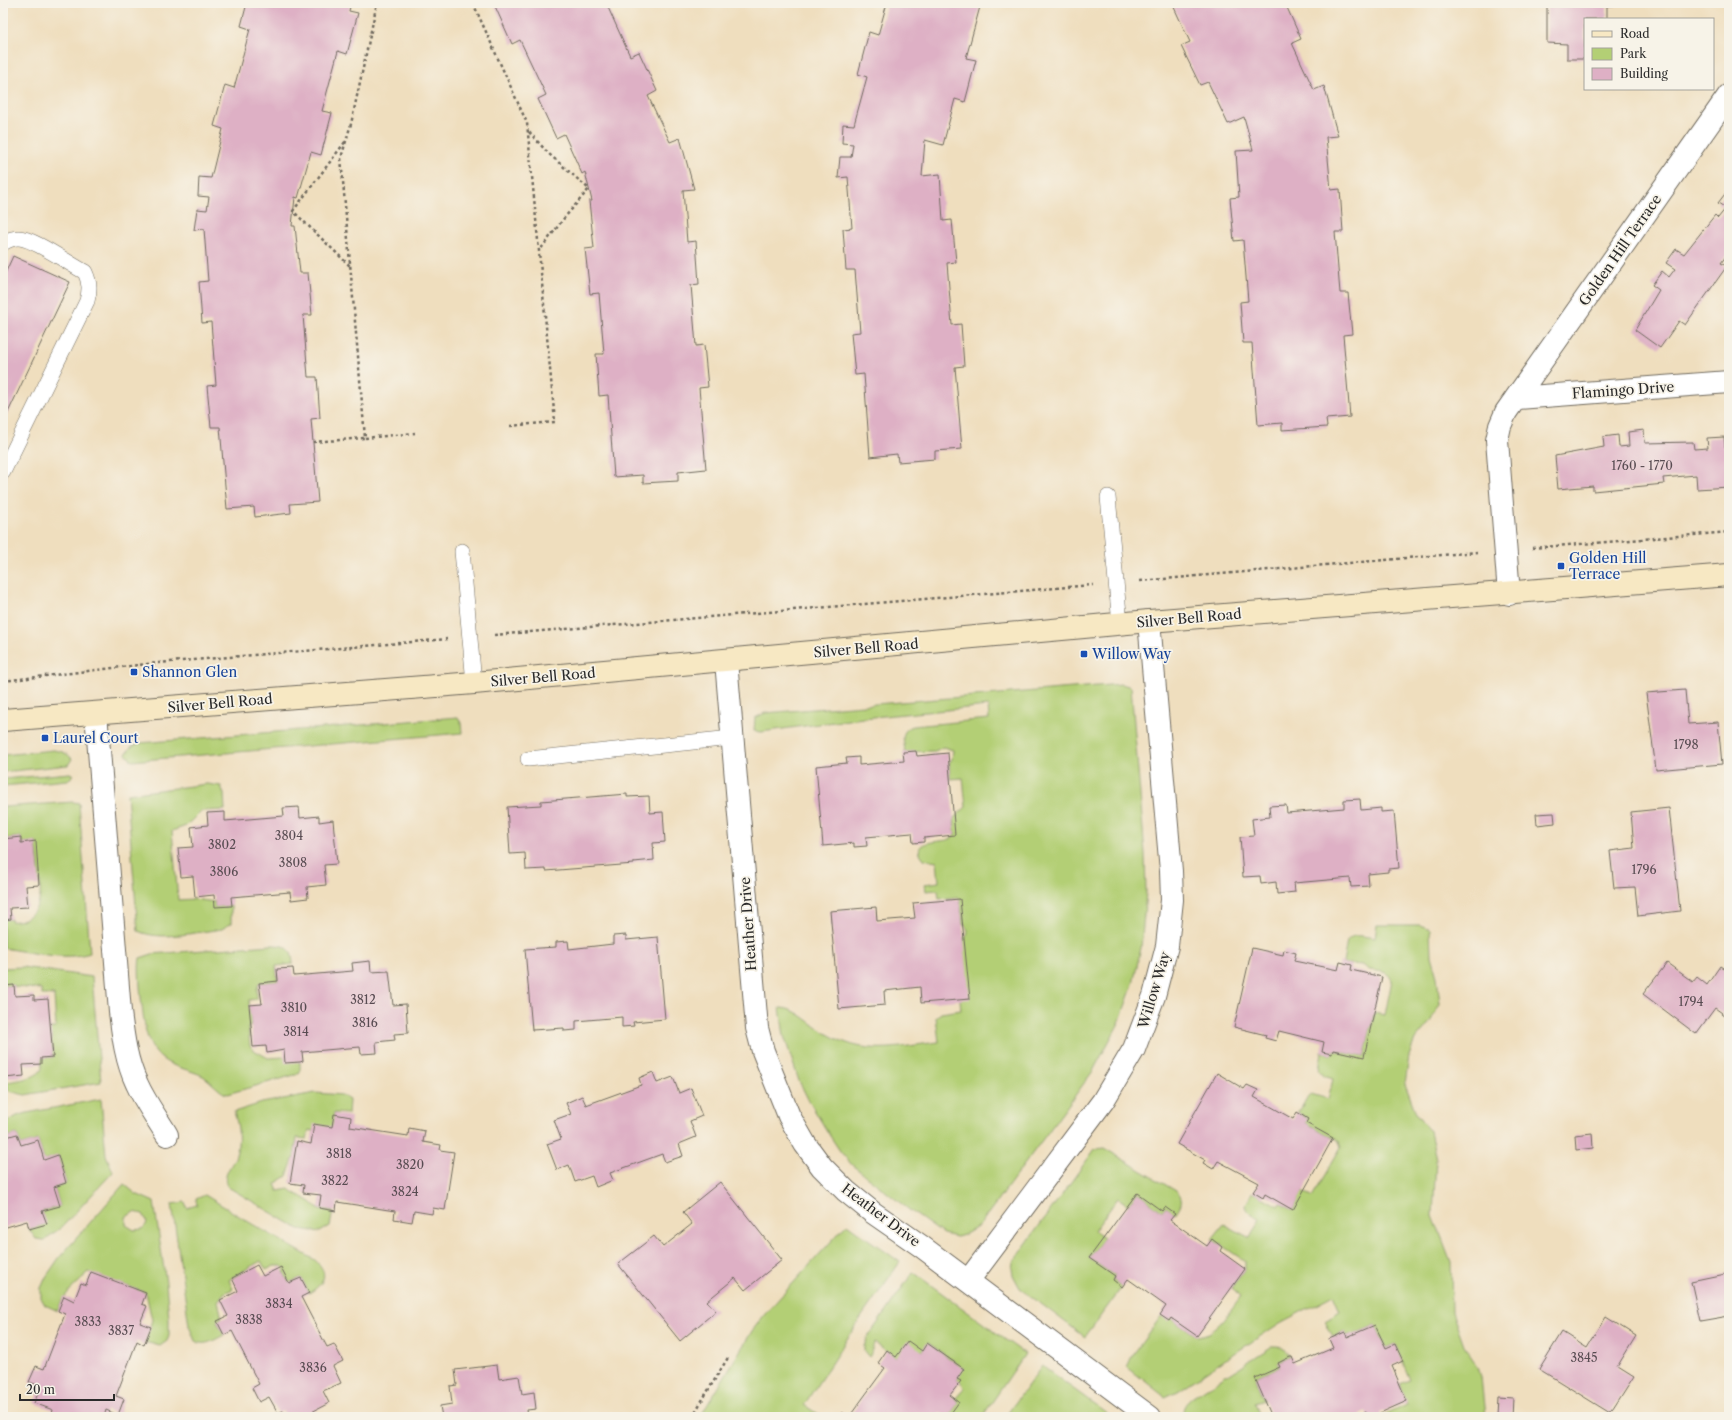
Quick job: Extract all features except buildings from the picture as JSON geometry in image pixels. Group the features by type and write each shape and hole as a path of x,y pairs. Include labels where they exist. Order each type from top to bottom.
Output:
{"street":[{"name":"Golden Hill Terrace","path":"1509,594 1498,432 1506,412 1729,95"},
{"name":"Flamingo Drive","path":"1516,398 1729,382"},
{"name":"Silver Bell Road","path":"3,720 474,683 1149,621 1509,594 1729,575"},
{"name":"Willow Way","path":"968,1281 1107,1095 1134,1049 1146,1020 1162,969 1170,923 1172,900 1171,871 1149,621"},
{"name":"Heather Drive","path":"726,661 756,1028 763,1051 786,1109 805,1144 822,1167 846,1191 872,1212 968,1281 1150,1417"},
{"path":"96,713 123,1039 137,1085 168,1135"}],"lane":[{"path":"3,243 8,240 19,238 30,241 84,272 88,279 90,290 87,301 3,472"},
{"path":"1108,497 1120,624"},
{"path":"462,551 474,683"},
{"path":"528,759 732,738"}],"path":[{"path":"365,438 341,158 377,3"},
{"path":"474,3 523,110 529,132 555,422 509,426"},
{"path":"529,132 550,154 589,189 539,250"},
{"path":"346,140 293,211 350,266"},
{"path":"313,442 415,433"},
{"path":"3,681 147,664 1729,532"},
{"path":"692,1417 729,1356"}],"green space":[{"path":"1122,684 1131,687 1145,854 1146,892 1141,948 1133,984 1119,1023 1093,1071 979,1226 964,1235 957,1237 943,1234 852,1165 840,1151 809,1101 799,1081 784,1036 780,1008 791,1010 830,1035 844,1042 858,1046 870,1048 893,1048 939,1042 936,1017 941,1013 961,1010 960,1000 964,938 967,935 968,930 963,923 960,899 958,897 939,899 938,890 926,891 925,884 939,882 937,861 924,859 920,853 920,848 928,843 951,839 955,836 954,818 966,807 963,778 950,779 949,763 952,759 953,750 943,747 935,751 905,752 903,736 909,728 913,726 989,719 988,706 863,718 761,732 754,731 755,718 765,713"},
{"path":"458,717 461,723 462,733 132,761 126,754 131,747 140,743"},
{"path":"53,750 64,753 72,759 68,765 3,772 3,755"},
{"path":"70,773 74,775 68,780 3,786 3,779"},
{"path":"207,784 221,786 224,794 225,810 201,811 186,826 172,831 178,900 194,899 215,902 215,907 231,906 231,923 222,929 166,936 146,934 138,931 127,794"},
{"path":"73,802 79,803 90,953 58,956 3,948 3,920 11,919 11,921 20,921 32,914 39,901 40,888 36,842 21,843 21,837 3,839 3,807"},
{"path":"1377,925 1420,925 1430,929 1431,956 1437,977 1440,1004 1430,1022 1415,1040 1409,1055 1405,1084 1416,1113 1430,1132 1436,1159 1433,1215 1451,1262 1452,1312 1464,1346 1478,1367 1481,1377 1485,1417 1379,1417 1407,1404 1400,1384 1410,1380 1395,1344 1386,1348 1375,1325 1347,1337 1345,1332 1333,1337 1325,1320 1340,1311 1333,1295 1280,1323 1178,1391 1165,1397 1127,1367 1132,1356 1162,1315 1171,1318 1197,1336 1204,1335 1210,1332 1222,1321 1241,1297 1231,1289 1245,1269 1245,1261 1212,1239 1224,1224 1250,1238 1260,1219 1249,1212 1245,1206 1253,1192 1278,1206 1280,1203 1293,1210 1302,1192 1312,1197 1341,1147 1339,1141 1306,1123 1308,1119 1297,1112 1311,1094 1328,1099 1333,1079 1324,1076 1319,1070 1322,1052 1332,1054 1333,1050 1364,1057 1374,1013 1385,1015 1392,980 1388,974 1370,970 1362,965 1343,963 1347,941 1356,936 1375,938"},
{"path":"271,945 288,948 293,964 276,966 278,981 259,983 257,989 257,999 249,1000 251,1026 248,1027 250,1046 268,1058 285,1057 300,1062 300,1073 227,1094 203,1076 171,1064 158,1056 150,1044 145,1029 140,984 140,958 152,954"},
{"path":"22,967 92,977 101,1082 25,1095 9,1091 6,1082 32,1077 42,1068 41,1058 53,1057 50,1028 56,1028 54,995 42,995 41,989 14,987 14,985 3,986 3,968"},
{"path":"315,1093 342,1095 349,1100 348,1114 334,1113 333,1127 313,1131 309,1130 307,1139 297,1138 294,1157 287,1176 275,1184 278,1191 289,1189 319,1209 333,1211 330,1226 320,1232 299,1229 228,1187 225,1179 236,1155 238,1144 238,1128 234,1112 262,1103"},
{"path":"101,1099 106,1155 113,1172 62,1227 44,1240 36,1239 29,1229 46,1224 42,1211 60,1206 54,1187 66,1183 58,1156 44,1160 38,1140 21,1145 17,1134 3,1138 3,1124 17,1116 27,1113"},
{"path":"1104,1148 1176,1191 1179,1194 1181,1202 1175,1214 1165,1207 1162,1211 1137,1193 1128,1205 1118,1198 1094,1231 1104,1238 1089,1258 1115,1276 1113,1280 1122,1287 1085,1337 1020,1288 1013,1275 1012,1269 1013,1263 1023,1248 1095,1149"},
{"path":"124,1184 136,1194 154,1202 166,1283 169,1319 169,1336 167,1341 160,1346 145,1342 152,1320 146,1293 88,1272 67,1294 58,1311 45,1305 41,1298 41,1288 46,1277 59,1258","holes":["134,1212 143,1214 147,1221 146,1225 142,1229 134,1230 126,1225 126,1217"]},
{"path":"205,1195 315,1260 320,1265 324,1274 318,1286 309,1293 301,1278 289,1283 284,1273 285,1269 282,1266 274,1266 266,1270 261,1261 229,1280 233,1289 224,1293 218,1301 221,1314 220,1320 217,1322 224,1335 210,1342 199,1343 195,1341 189,1326 172,1204 185,1202 187,1208 197,1205 196,1199"},
{"path":"847,1224 900,1262 860,1319 804,1405 822,1417 700,1417 752,1331 765,1314"},
{"path":"913,1272 1025,1354 982,1417 948,1417 959,1402 955,1399 964,1389 963,1385 957,1379 963,1368 928,1343 922,1351 896,1357 875,1343 869,1357 864,1351 864,1346 868,1337"},
{"path":"1271,1347 1285,1349 1290,1357 1278,1363 1280,1367 1255,1378 1264,1400 1254,1403 1259,1417 1184,1417 1183,1410 1186,1403 1193,1397"},
{"path":"1042,1366 1112,1417 1005,1417"}],"place":[{"name":"Golden Hill Terrace","path":"1561,566"},
{"name":"Willow Way","path":"1084,654"},
{"name":"Shannon Glen","path":"134,672"},
{"name":"Laurel Court","path":"45,738"}]}
